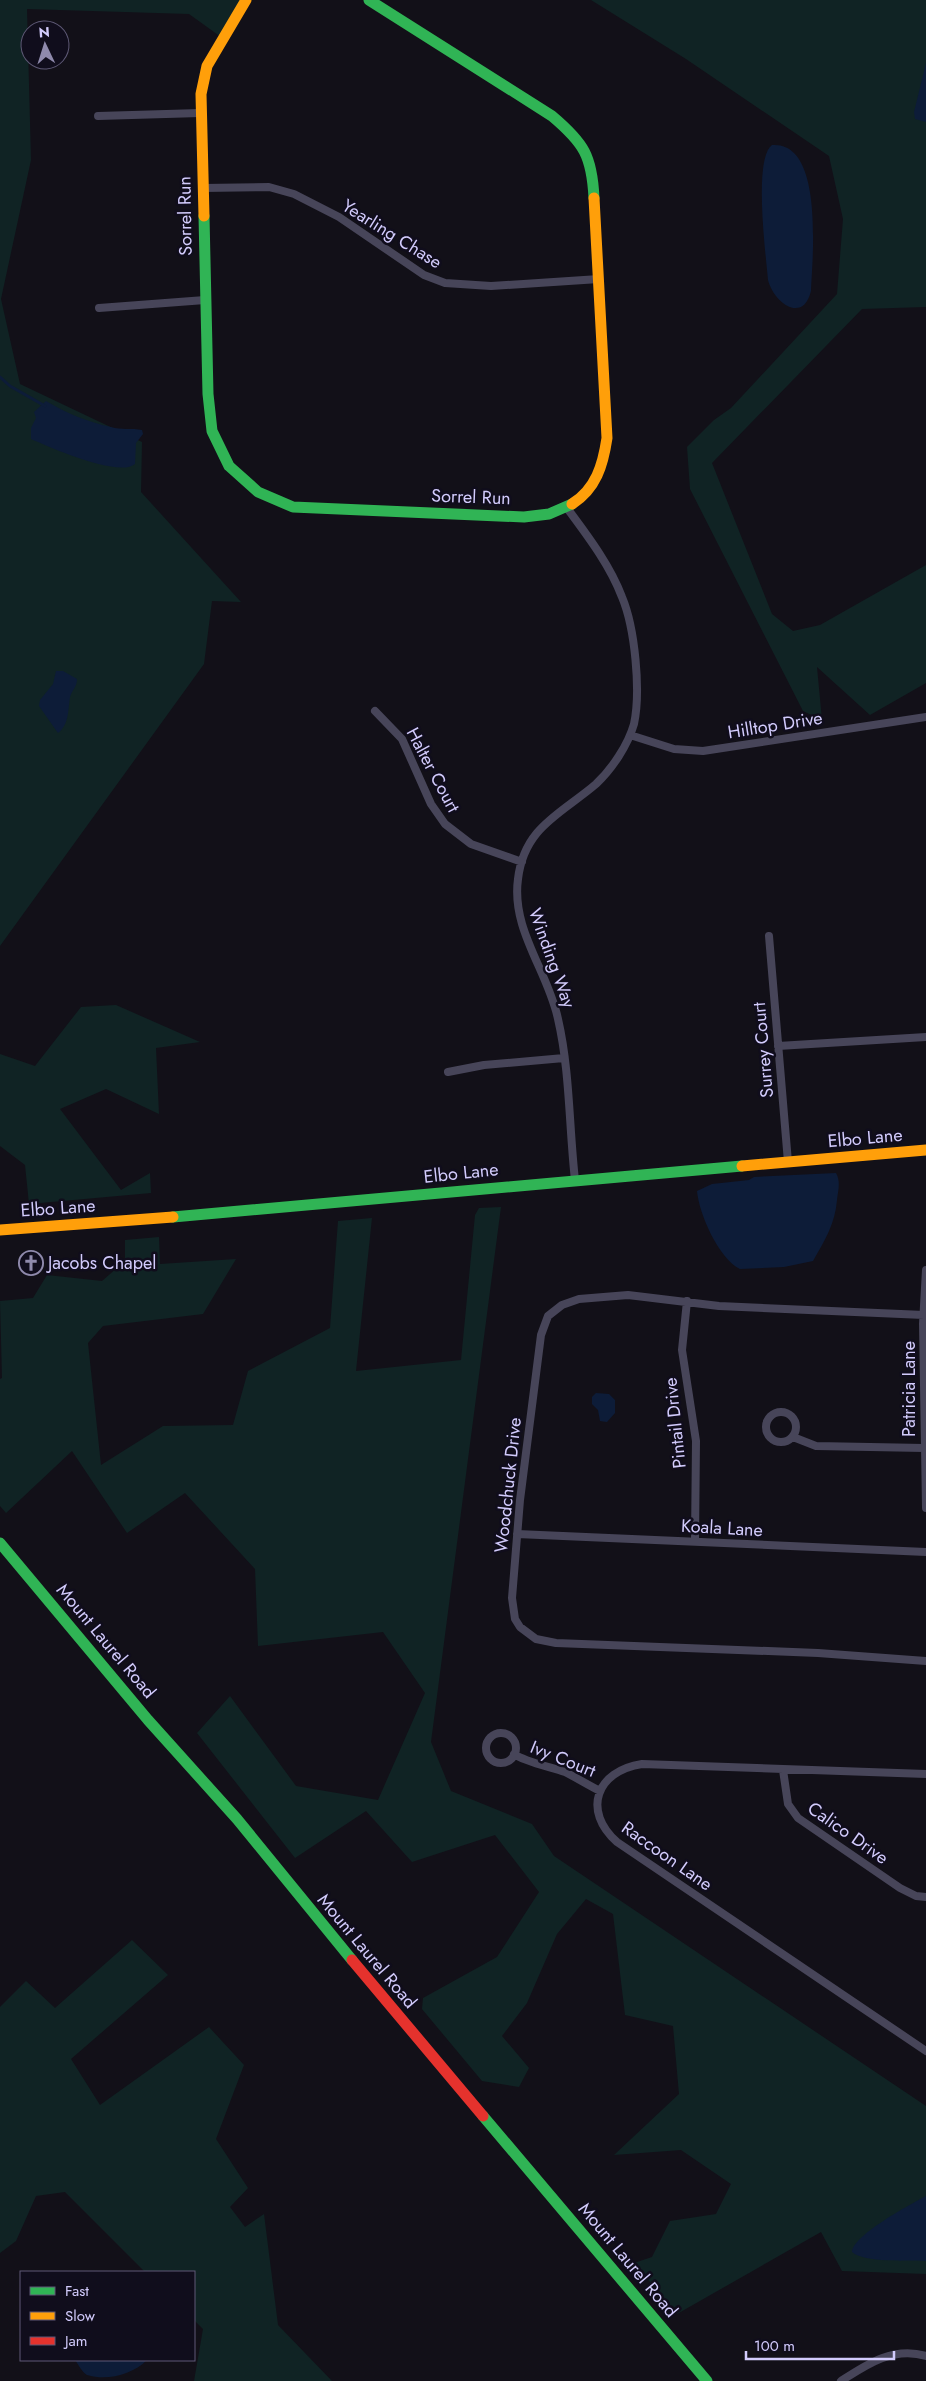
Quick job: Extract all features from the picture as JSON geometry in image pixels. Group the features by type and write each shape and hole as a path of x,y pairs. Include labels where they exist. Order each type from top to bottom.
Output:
{"street":[{"name":"Sorrel Run","path":"246,0 207,66 201,94 207,382 212,431 222,455 229,466 258,492 281,503 306,508 343,508 524,517 549,514 566,508 583,497 591,487 598,476 606,450 607,412 602,357 593,176 584,148 576,136 552,116 369,0"},
{"path":"98,116 200,113"},
{"name":"Yearling Chase","path":"203,188 269,188 294,194 339,217 424,275 445,283 491,286 599,279"},
{"path":"99,308 205,300"},
{"name":"Winding Way","path":"566,508 585,532 610,572 622,597 634,639 636,685 634,722 630,735 604,775 556,813 538,831 522,862 517,892 520,920 555,1005 564,1058 575,1180"},
{"name":"Halter Court","path":"374,711 402,739 431,804 445,824 471,844 522,862"},
{"name":"Hilltop Drive","path":"630,735 674,749 703,751 926,717"},
{"name":"Surrey Court","path":"769,936 788,1162"},
{"path":"778,1046 926,1037"},
{"path":"448,1072 484,1065 564,1058"},
{"name":"Elbo Lane","path":"0,1230 308,1206 575,1180 926,1150"},
{"name":"Patricia Lane","path":"926,1270 924,1315 926,1508"},
{"name":"Woodchuck Drive","path":"924,1315 757,1308 638,1295 589,1298 562,1304 548,1316 539,1345 517,1534 512,1609 520,1628 536,1639 567,1643 818,1653 926,1662"},
{"name":"Pintail Drive","path":"687,1301 682,1350 696,1441 695,1541"},
{"path":"793,1437 797,1427 793,1417 784,1412 779,1412 770,1417 766,1431 771,1439 780,1443 793,1437 816,1446 924,1448"},
{"name":"Koala Lane","path":"517,1534 926,1552"},
{"name":"Mount Laurel Road","path":"0,1543 148,1720 236,1820 299,1898 707,2381"},
{"path":"498,1733 508,1735 515,1743 514,1754 504,1763 494,1762 487,1755 487,1742 498,1733"},
{"name":"Ivy Court","path":"514,1754 520,1758 530,1759 565,1772 600,1791"},
{"path":"600,1791 606,1781 622,1768 642,1764 926,1774"},
{"name":"Calico Drive","path":"783,1770 788,1804 798,1818 900,1888 916,1896 926,1897"},
{"name":"Raccoon Lane","path":"600,1791 596,1809 598,1818 603,1828 617,1842 926,2051"},
{"path":"841,2381 882,2357 902,2353 926,2356"}],"green space":[{"path":"0,0 244,0 221,37 189,14 27,9 27,20 20,20 20,70 29,70 31,160 1,299 20,384 142,442 141,492 241,602 212,601 204,664 0,946"},
{"path":"591,0 926,0 926,307 862,309 712,463 772,614 793,631 820,625 926,565 926,683 870,715 817,667 822,720 803,711 690,489 687,447 714,420 731,408 837,294 843,219 829,156 686,59"},
{"path":"116,1005 200,1042 156,1048 159,1114 106,1089 60,1109 121,1190 150,1173 151,1193 29,1204 25,1165 0,1146 0,1054 35,1066 81,1007"},
{"path":"501,1207 431,1742 451,1791 532,1824 554,1856 926,2106 926,2274 842,2271 821,2232 677,2314 634,2263 652,2257 670,2221 716,2214 731,2184 681,2150 614,2155 679,2094 673,2026 625,2015 613,1914 586,1899 557,1934 527,2003 502,2036 529,2068 519,2087 482,2081 422,2009 423,1998 497,1957 539,1892 495,1835 412,1862 366,1811 295,1858 197,1733 230,1696 296,1786 378,1800 425,1693 383,1632 258,1646 255,1569 185,1493 127,1533 72,1451 6,1513 0,1506 0,1379 2,1378 0,1301 33,1298 47,1275 102,1281 125,1261 125,1240 159,1237 160,1264 236,1259 203,1314 103,1326 88,1343 101,1465 163,1426 233,1425 248,1371 330,1328 338,1221 372,1218 356,1371 461,1360 475,1215 479,1208"},
{"path":"132,1940 168,1975 71,2059 100,2105 209,2027 244,2065 216,2139 248,2188 230,2207 245,2227 264,2214 278,2325 332,2381 194,2381 203,2329 195,2321 195,2271 144,2271 65,2192 36,2196 16,2241 0,2253 0,2007 26,1981 55,2008"}],"water":[{"path":"926,63 926,122 915,119 914,112"},
{"path":"772,145 789,149 801,162 808,181 812,205 813,255 811,291 807,301 802,306 795,308 782,302 776,296 768,280 763,230 762,187 766,154"},
{"path":"46,401 94,423 115,428 142,430 143,434 136,443 135,464 127,467 115,467 100,464 84,460 31,439 31,428 36,418 34,412"},
{"path":"56,671 63,671 77,679 70,697 66,722 58,733 39,706 40,700 53,684"},
{"path":"836,1173 839,1183 836,1209 829,1232 822,1246 813,1261 784,1267 740,1269 732,1264 711,1235 697,1191 712,1184 749,1180 754,1177"},
{"path":"596,1393 609,1394 615,1400 615,1413 607,1422 600,1421 598,1410 592,1404 592,1397"},
{"path":"926,2196 926,2261 866,2258 852,2252 855,2245 872,2229"},
{"path":"76,2361 146,2361 134,2370 111,2377 95,2377 87,2375"}],"waterway":[{"path":"0,377 10,386 45,406"}],"traffic: fast":[{"path":"369,0 552,116 572,134 584,151 591,171 594,198"},
{"path":"204,216 208,394 212,431 229,466 258,492 293,507 524,517 549,514 572,504"},
{"path":"173,1217 742,1166"},
{"path":"0,1543 148,1720 237,1819 352,1960"},
{"path":"483,2116 707,2381"}],"traffic: slow":[{"path":"204,216 201,94 207,66 246,0"},
{"path":"572,504 593,484 603,458 607,438 594,198"},
{"path":"742,1166 926,1150"},
{"path":"0,1230 173,1217"}],"traffic: jam":[{"path":"352,1960 483,2116"}],"place":[{"name":"Jacobs Chapel","path":"31,1263"}]}
